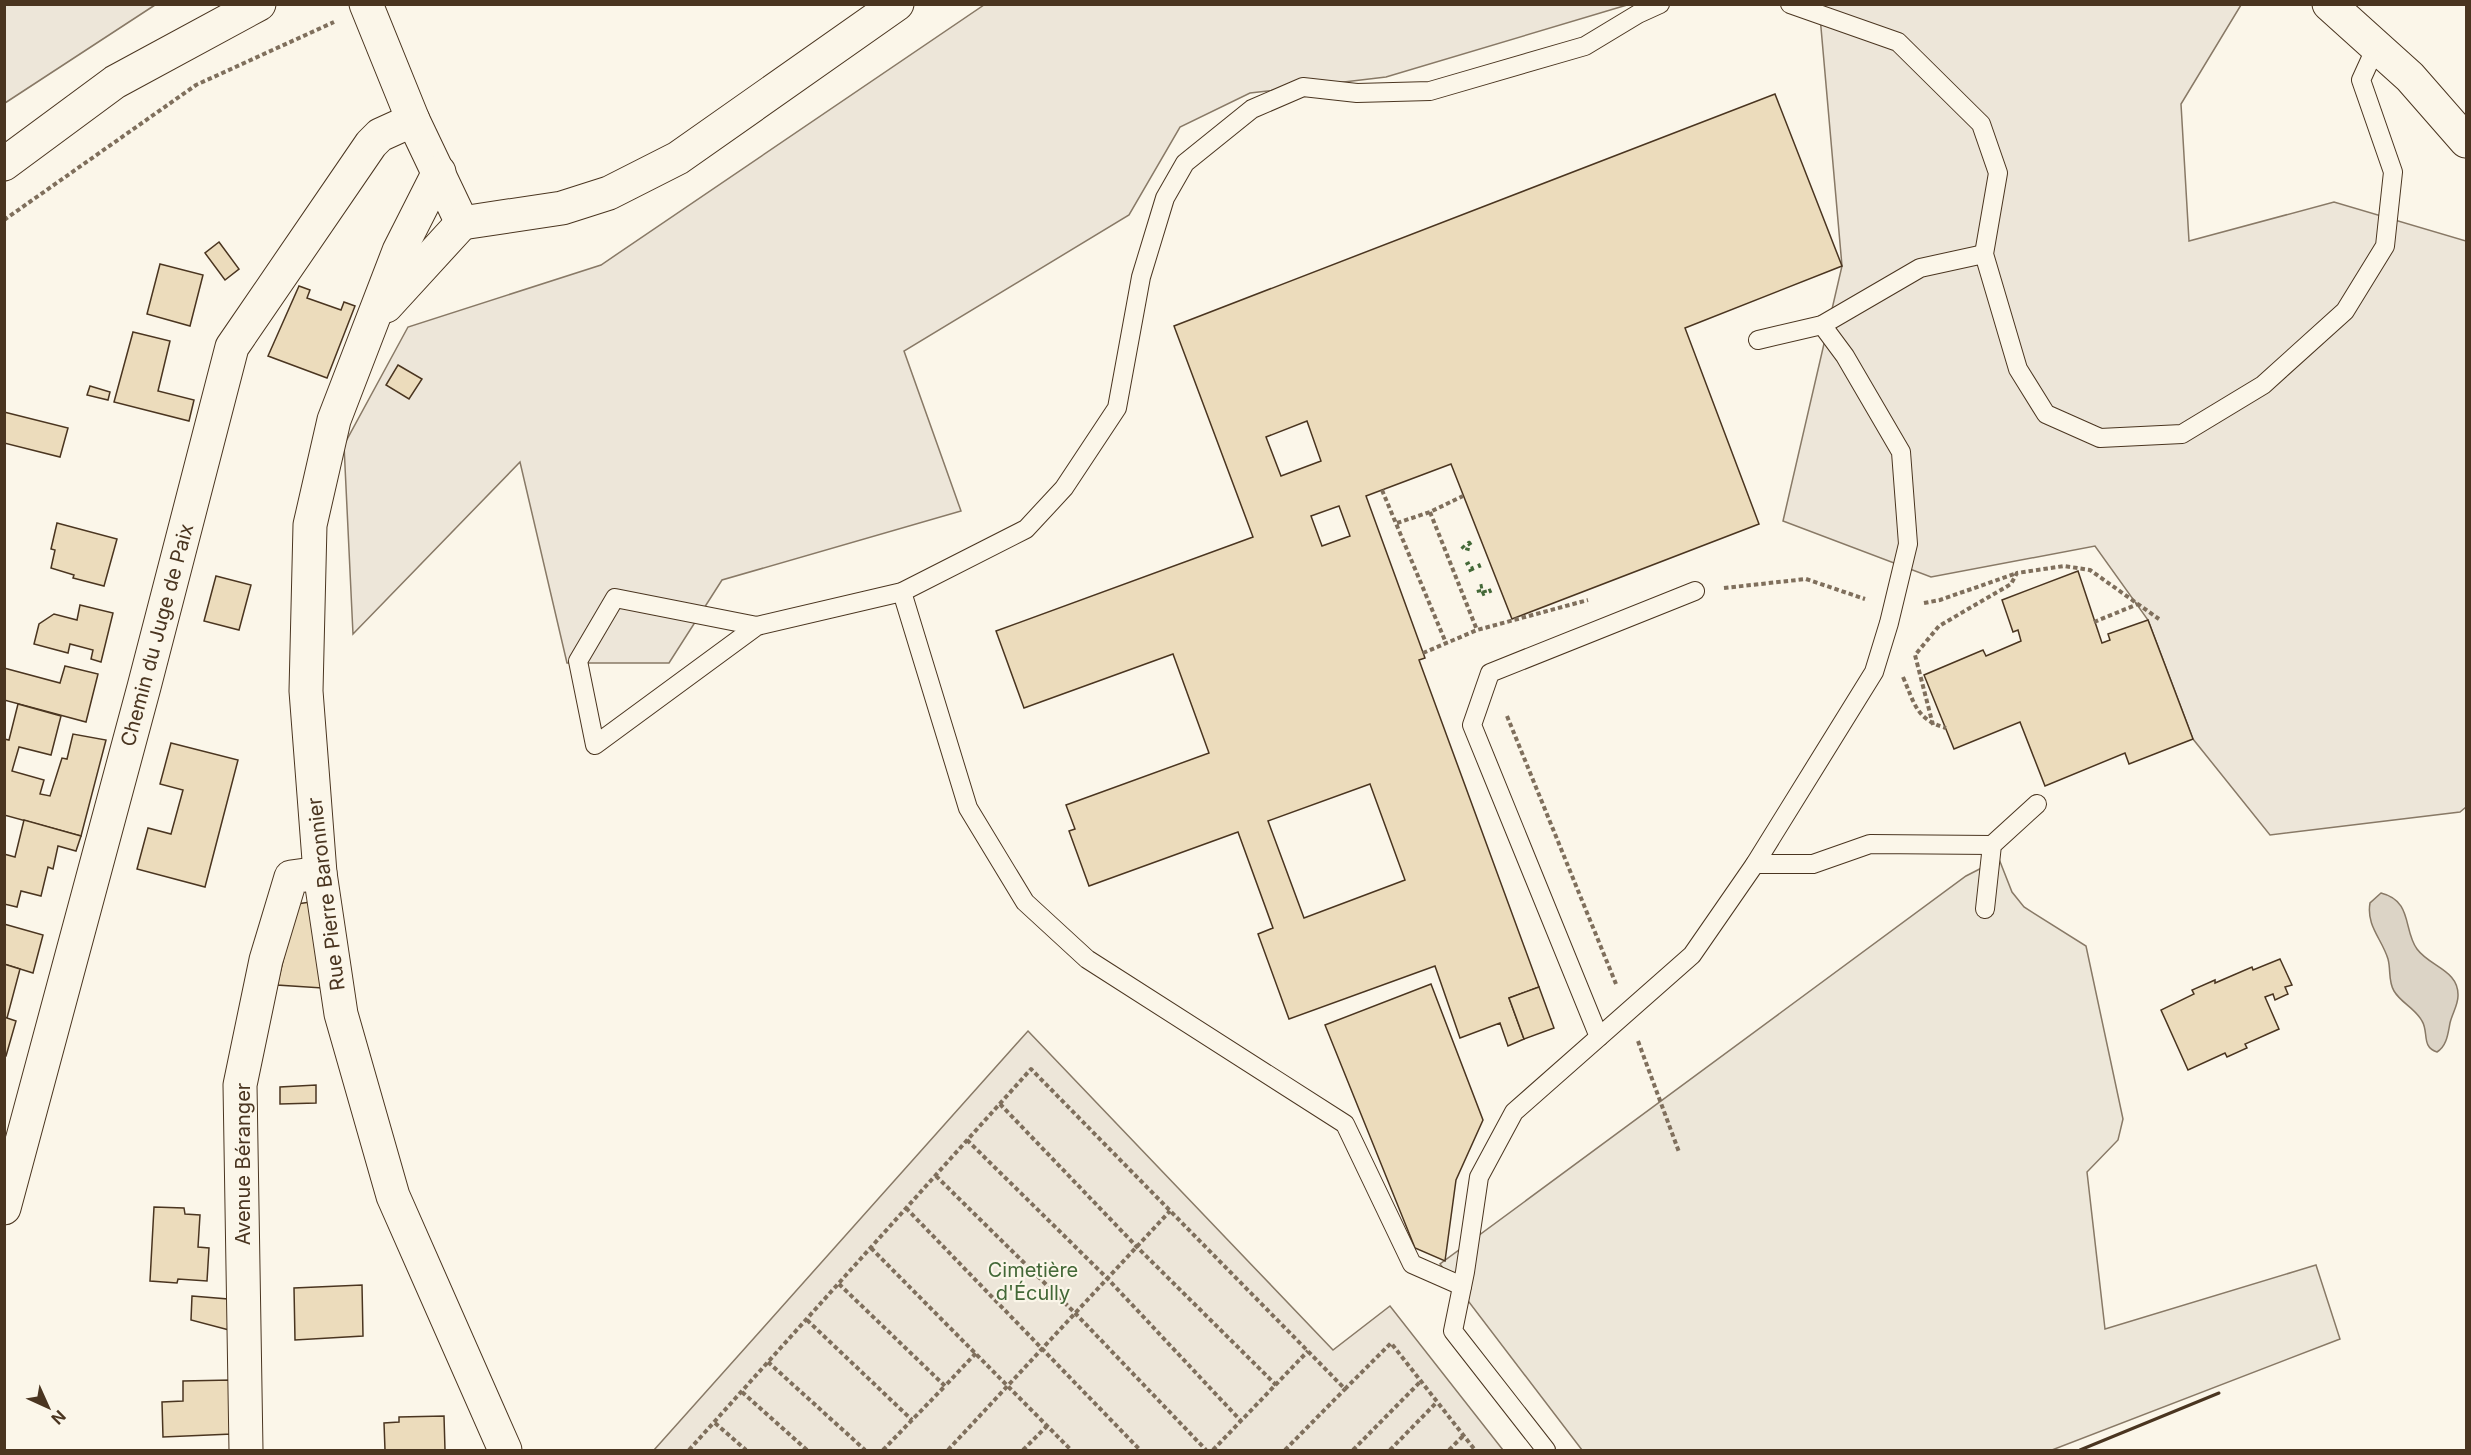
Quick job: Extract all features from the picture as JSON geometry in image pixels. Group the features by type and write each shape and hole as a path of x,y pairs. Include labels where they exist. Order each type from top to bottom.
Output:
{"street":[{"path":"4,164 115,82 259,4"},
{"path":"366,6 413,120 462,223 562,208 619,188 678,158 897,4"},
{"path":"2329,4 2410,77 2466,141"},
{"path":"2347,4 2466,115"},
{"name":"Chemin du Juge de Paix","path":"4,1208 138,710 232,347 371,144 380,135 413,120"},
{"name":"Rue Pierre Baronnier","path":"438,172 399,251 375,318 333,420 310,525 306,691 320,873 341,1014 393,1196 505,1450"},
{"name":"Rue Pierre Baronnier","path":"375,318 462,223"},
{"name":"Avenue Béranger","path":"246,1450 240,1086 266,960 291,877 320,873"}],"lane":[{"path":"757,626 615,598 578,661 595,745 757,626 903,592 1026,529 1064,488 1117,408 1141,277 1165,198 1185,163 1252,109 1303,87 1357,93 1430,91 1585,46 1638,14 1660,4"},
{"path":"1790,4 1898,42 1981,124 1998,173 1984,254 2018,369 2046,414 2100,438 2182,434 2262,385 2344,311 2385,246 2393,172 2361,80 2376,47"},
{"path":"1758,340 1822,325 1920,268 1984,254"},
{"path":"1546,1450 1453,1331 1479,1177 1515,1112 1692,955 1755,864 1874,672 1890,623 1908,544 1901,452 1845,356 1822,325"},
{"path":"1599,1037 1472,725 1490,673 1695,591"},
{"path":"903,592 968,808 1025,902 1087,959 1345,1124 1412,1264 1462,1286"},
{"path":"1985,909 1992,845 2037,804"},
{"path":"1755,864 1814,864 1870,844 1992,845"}],"path":[{"path":"4,220 196,85 366,6"},
{"path":"1382,490 1398,523 1446,643"},
{"path":"1398,523 1430,512 1463,496"},
{"path":"1430,512 1477,630"},
{"path":"1940,600 2017,573 2064,566 2090,570 2159,619"},
{"path":"1933,725 1915,655 1939,626 2011,584 2017,573"},
{"path":"2094,622 2138,604"},
{"path":"1490,673 1627,1012 1679,1152"},
{"path":"1919,715 1933,725 1946,728"},
{"path":"689,1450 1031,1069 1345,1389"},
{"path":"1000,1104 1276,1385"},
{"path":"967,1140 1107,1278 1241,1420"},
{"path":"936,1176 1075,1313 1206,1450"},
{"path":"906,1208 1140,1450"},
{"path":"948,1450 1170,1211"},
{"path":"871,1248 1071,1450"},
{"path":"839,1284 945,1386"},
{"path":"807,1320 912,1420"},
{"path":"1285,1450 1391,1343 1475,1450"},
{"path":"1213,1450 1308,1351"},
{"path":"883,1450 976,1353"},
{"path":"768,1362 865,1450"},
{"path":"1353,1450 1421,1381"},
{"path":"742,1392 807,1450"},
{"path":"1390,1450 1437,1402"},
{"path":"715,1423 746,1450"},
{"path":"1023,1450 1047,1426"},
{"path":"1449,1450 1463,1436"}],"green space":[{"path":"5,4 155,4 155,5 5,103"},
{"path":"984,5 1627,5 1386,77 1250,93 1180,127 1129,215 904,351 961,511 722,580 669,663 567,663 520,462 353,634 344,445 408,327 601,265"},
{"path":"1819,5 2241,5 2181,104 2189,241 2334,202 2466,241 2466,807 2460,812 2270,835 2193,739 2148,620 2095,546 1931,577 1783,521 1842,266"},
{"name":"Cimetière d'Écully","path":"1028,1031 1333,1350 1390,1306 1503,1450 654,1450"}],"shaded area":[{"path":"1999,859 2012,892 2024,907 2086,946 2123,1119 2118,1140 2087,1172 2105,1329 2316,1265 2340,1339 2052,1450 1582,1450 1440,1264 1966,876"},
{"path":"2381,893 2398,902 2403,909 2417,949 2449,974 2457,987 2458,999 2446,1039 2437,1052 2432,1050 2427,1043 2424,1025 2419,1016 2400,999 2392,987 2388,959 2372,926 2369,911 2370,903"}],"building":[{"path":"1775,94 1842,266 1685,328 1759,524 1512,619 1451,464 1366,496 1425,658 1419,660 1539,987 1509,998 1524,1039 1508,1046 1500,1023 1460,1038 1435,966 1289,1019 1258,934 1273,928 1238,832 1089,886 1069,831 1075,829 1066,805 1209,753 1173,654 1024,708 996,631 1253,537 1174,326","holes":["1307,421 1321,461 1281,476 1266,437","1339,506 1350,536 1322,546 1311,516","1370,784 1405,880 1304,918 1268,821"]},
{"path":"219,242 239,269 225,280 205,253"},
{"path":"160,264 203,275 190,326 147,314"},
{"path":"299,286 310,290 307,298 341,310 344,302 355,306 327,378 268,356"},
{"path":"133,332 170,341 158,391 194,400 189,421 114,402"},
{"path":"398,365 422,379 409,399 386,385"},
{"path":"90,386 110,392 108,400 87,395"},
{"path":"4,412 68,428 60,457 4,443"},
{"path":"57,523 117,539 104,586 73,578 74,575 51,568 55,550 51,549"},
{"path":"2078,571 2102,643 2110,640 2108,634 2148,620 2193,739 2129,764 2125,753 2045,786 2020,722 1954,749 1924,675 1983,650 1986,656 2021,641 2018,630 2013,632 2002,600"},
{"path":"216,576 251,585 239,630 204,621"},
{"path":"80,605 113,613 101,662 91,659 93,650 70,644 68,653 34,644 39,624 54,614 77,620"},
{"path":"65,666 98,674 86,722 4,700 4,668 60,683"},
{"path":"18,704 61,716 51,755 19,747 12,771 44,780 40,794 50,796 62,758 67,759 73,734 106,740 81,836 4,815 4,739 9,740"},
{"path":"171,743 238,760 205,887 137,869 148,828 171,834 183,790 160,784"},
{"path":"24,820 81,836 76,851 58,846 53,869 48,867 41,896 21,891 17,907 4,904 4,854 15,857"},
{"path":"310,902 322,988 277,985 297,904"},
{"path":"4,924 43,935 33,973 4,964"},
{"path":"2280,959 2292,985 2285,987 2288,994 2275,1000 2273,994 2265,997 2279,1029 2245,1044 2247,1048 2227,1057 2225,1053 2188,1070 2161,1010 2194,994 2192,990 2215,980 2215,983 2252,967 2253,970"},
{"path":"4,964 20,969 7,1018 4,1017"},
{"path":"1431,984 1483,1120 1456,1180 1445,1261 1415,1248 1325,1025"},
{"path":"1539,987 1554,1028 1524,1039 1509,998"},
{"path":"4,1017 16,1021 6,1056 4,1056"},
{"path":"316,1085 316,1103 280,1104 280,1087"},
{"path":"154,1207 184,1208 185,1214 200,1215 198,1247 209,1248 207,1281 178,1279 177,1283 150,1281"},
{"path":"362,1285 363,1336 295,1340 294,1288"},
{"path":"192,1296 228,1299 229,1330 191,1320"},
{"path":"231,1380 232,1434 163,1437 162,1402 183,1401 183,1381"},
{"path":"444,1416 445,1450 385,1450 384,1423 399,1422 399,1417"}],"hedge":[{"path":"1462,546 1467,551 1469,543 1473,549"},
{"path":"1467,562 1473,575"},
{"path":"1471,569 1481,565"},
{"path":"1485,593 1483,586 1478,587 1480,595 1492,590"}],"wall":[{"path":"2080,1450 2219,1393"}]}
